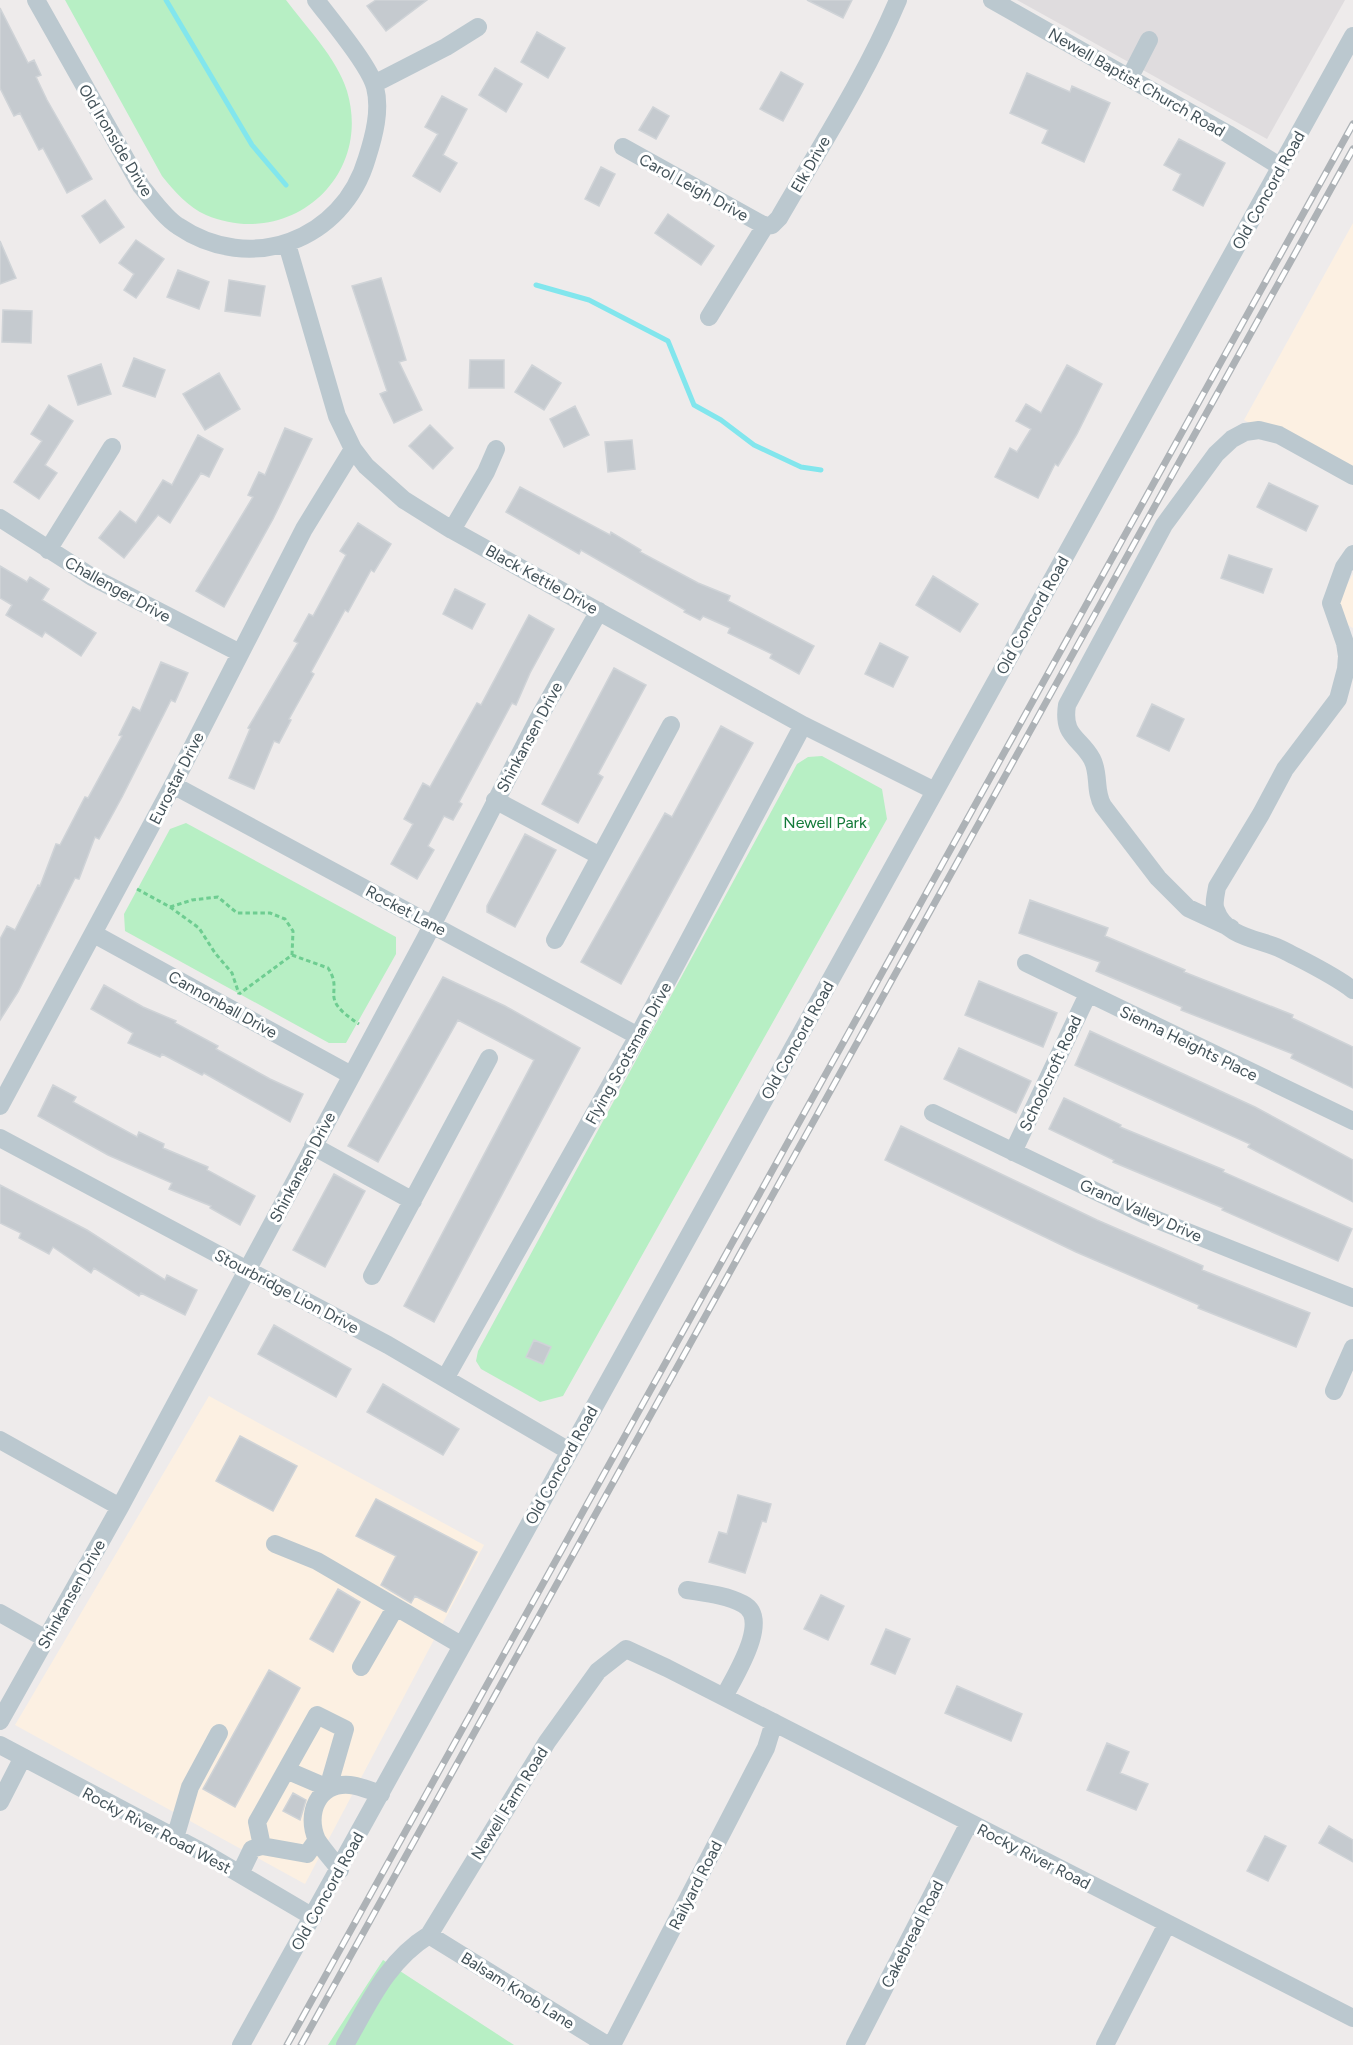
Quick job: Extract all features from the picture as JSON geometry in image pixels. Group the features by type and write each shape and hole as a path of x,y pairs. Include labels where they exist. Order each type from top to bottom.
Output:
{"street":[{"name":"Old Ironside Drive","path":"36,0 141,186 176,226 206,241 233,248 261,249 287,244 316,230 334,216 355,189 374,135 376,115 374,84"},
{"path":"316,0 374,84 446,47 478,27"},
{"name":"Elk Drive","path":"709,317 765,226 772,225 779,218 856,87 882,39 898,0"},
{"name":"Newell Baptist Church Road","path":"992,0 1130,77 1281,167"},
{"name":"Old Concord Road","path":"241,2045 340,1870 461,1645 1353,36"},
{"path":"1130,77 1149,40"},
{"name":"Carol Leigh Drive","path":"623,147 765,226"},
{"name":"Black Kettle Drive","path":"287,244 336,416 353,449 366,466 404,500 452,530 803,725 935,791"},
{"path":"1353,476 1279,435 1259,430 1232,439 1216,454 1164,525 1067,705 1065,715 1070,734 1093,760 1097,795 1102,806 1158,878 1188,908 1251,939 1281,949 1353,990"},
{"path":"48,550 112,447"},
{"name":"Eurostar Drive","path":"0,1106 173,785 304,529 353,449"},
{"path":"452,530 486,472 496,449"},
{"name":"Challenger Drive","path":"0,518 92,577 240,653"},
{"path":"1231,928 1216,910 1217,887 1285,769 1338,699 1346,669 1346,642 1330,603 1344,567 1353,554"},
{"name":"Shinkansen Drive","path":"0,1721 120,1507 194,1366 248,1270 432,925 495,800 599,611"},
{"path":"555,940 671,725"},
{"name":"Flying Scotsman Drive","path":"446,1377 638,1036 803,725"},
{"name":"Rocket Lane","path":"173,785 638,1036"},
{"path":"495,800 600,856"},
{"name":"Cannonball Drive","path":"94,934 351,1075"},
{"name":"Sienna Heights Place","path":"1026,963 1353,1121"},
{"name":"Schoolcroft Road","path":"1013,1152 1088,994"},
{"path":"372,1276 489,1058"},
{"name":"Grand Valley Drive","path":"933,1113 1145,1215 1353,1298"},
{"name":"Stourbridge Lion Drive","path":"0,1138 446,1377 570,1450"},
{"path":"313,1146 413,1201"},
{"path":"1334,1391 1353,1348"},
{"path":"0,1440 120,1507"},
{"path":"275,1544 317,1561 461,1645"},
{"path":"687,1590 745,1605 754,1620 749,1646 720,1695"},
{"path":"361,1667 395,1608"},
{"path":"0,1613 46,1639"},
{"name":"Newell Farm Road","path":"345,2045 384,1976 408,1947 429,1935 547,1742 598,1671 626,1649 720,1695"},
{"name":"Rocky River Road","path":"720,1695 1353,2018"},
{"path":"262,1846 257,1822 317,1715 345,1729 328,1788 318,1797 313,1811 317,1840 340,1870"},
{"name":"Railyard Road","path":"612,2045 766,1748 774,1722"},
{"path":"175,1838 190,1786 219,1733"},
{"name":"Rocky River Road West","path":"0,1745 175,1838 313,1917"},
{"path":"0,1802 23,1757"},
{"path":"286,1770 328,1788 349,1785 381,1794"},
{"name":"Cakebread Road","path":"855,2045 969,1823"},
{"path":"240,1874 252,1849 262,1846 307,1854 317,1840"},
{"path":"1105,2045 1167,1924"},
{"name":"Balsam Knob Lane","path":"429,1935 607,2045"}],"path":[{"path":"133,887 170,907 199,928 215,953 232,973 238,994 292,954"},
{"path":"170,907 192,900 218,897 237,913 277,914 285,919 293,931 292,954"},
{"path":"292,954 328,968 331,973 333,1001 336,1008 360,1025"}],"shaded area":[{"path":"1017,0 1345,0 1267,139"},
{"path":"1353,223 1353,482 1244,420"},
{"path":"1353,574 1353,628 1330,615"},
{"path":"209,1396 484,1545 305,1884 15,1725"}],"green space":[{"path":"65,0 286,0 329,55 347,91 352,123 348,152 336,178 317,199 294,214 267,223 237,223 206,215 193,208 162,176"},
{"name":"Newell Park","path":"822,756 882,789 887,819 563,1396 540,1402 481,1369 476,1361 478,1351 797,764 808,757"},
{"path":"186,823 396,937 396,954 346,1043 329,1043 125,931 124,914 170,829"},
{"path":"383,1960 514,2045 328,2045"}],"building":[{"path":"376,0 427,0 386,31 367,6"},
{"path":"807,0 852,0 843,18"},
{"path":"0,8 28,63 34,60 41,75 36,77 47,100 92,179 67,193 43,148 39,150 20,113 14,116 0,88"},
{"path":"537,32 565,48 548,78 521,62"},
{"path":"495,68 522,84 506,112 479,95"},
{"path":"781,72 803,84 783,121 760,109"},
{"path":"1027,73 1070,92 1072,86 1110,103 1084,162 1042,143 1048,130 1010,113"},
{"path":"442,96 467,109 443,155 457,163 440,192 413,176 438,134 425,127"},
{"path":"653,107 669,116 656,139 639,130"},
{"path":"1179,139 1225,163 1203,206 1173,190 1181,174 1164,165"},
{"path":"601,167 615,174 599,206 585,199"},
{"path":"105,200 124,227 100,243 82,216"},
{"path":"668,214 714,246 701,265 655,233"},
{"path":"136,240 164,259 136,298 124,290 134,274 119,263"},
{"path":"0,241 16,278 0,284"},
{"path":"178,270 209,282 199,309 167,297"},
{"path":"381,278 406,360 399,362 422,410 394,423 380,394 387,391 352,286"},
{"path":"229,280 265,286 260,316 225,311"},
{"path":"3,310 32,311 31,343 2,342"},
{"path":"134,358 165,370 155,397 123,386"},
{"path":"470,360 504,360 504,388 469,388"},
{"path":"101,364 111,394 78,405 68,376"},
{"path":"532,365 561,383 544,410 515,392"},
{"path":"1067,365 1102,384 1077,434 1058,466 1055,464 1038,498 995,477 1010,448 1017,452 1031,429 1016,421 1026,404 1041,413"},
{"path":"219,373 240,409 205,430 183,394"},
{"path":"49,405 73,421 45,465 57,473 39,499 14,482 42,441 31,434"},
{"path":"575,406 589,435 564,447 550,419"},
{"path":"430,425 453,448 433,469 409,446"},
{"path":"285,428 312,439 273,519 224,607 196,591 253,497 248,495 259,472 265,475"},
{"path":"198,435 223,449 209,477 201,473 170,523 158,515 124,558 99,538 120,511 136,523 163,480 172,485"},
{"path":"632,440 635,469 608,472 605,442"},
{"path":"1269,483 1318,506 1306,531 1257,507"},
{"path":"520,487 610,535 611,532 641,550 640,552 698,583 730,596 728,601 814,646 799,674 770,658 772,654 728,633 730,628 703,616 700,620 684,612 685,610 581,550 579,554 506,512"},
{"path":"358,523 391,544 374,572 371,570 348,612 345,610 311,672 314,674 289,719 291,720 279,743 274,741 254,789 229,778 250,729 248,728 298,643 294,641 309,614 313,616 346,555 340,551"},
{"path":"1229,555 1272,569 1263,593 1221,578"},
{"path":"0,566 27,582 30,577 49,589 42,600 96,633 81,656 45,632 42,637 6,615 12,605 0,598"},
{"path":"933,576 978,604 960,632 916,605"},
{"path":"455,589 485,604 472,629 443,614"},
{"path":"529,615 554,629 516,705 512,703 459,802 462,804 453,820 444,816 428,846 434,850 417,879 391,864 413,824 404,819 423,783 430,787 477,703 481,705"},
{"path":"880,643 908,657 893,687 865,674"},
{"path":"161,662 188,673 175,702 171,700 99,839 95,837 79,879 75,878 18,992 0,1020 0,939 7,926 15,930 38,885 40,886 56,844 60,845 85,797 88,798 122,736 119,735 133,707 140,711"},
{"path":"614,668 646,685 598,774 603,777 578,823 542,804"},
{"path":"1152,704 1184,719 1169,751 1137,736"},
{"path":"721,726 753,743 621,984 581,962 665,813 672,817"},
{"path":"525,834 556,850 515,927 487,912 487,906"},
{"path":"1030,900 1108,928 1105,936 1185,970 1184,972 1293,1015 1292,1018 1353,1047 1353,1088 1291,1058 1293,1054 1181,1010 1182,1007 1096,971 1100,962 1019,933"},
{"path":"443,977 505,1006 580,1048 434,1322 404,1306 534,1060 458,1020 378,1162 348,1146"},
{"path":"979,981 1057,1013 1043,1047 965,1015"},
{"path":"104,985 143,1007 176,1021 175,1023 218,1046 216,1049 270,1079 303,1094 290,1122 204,1073 202,1075 162,1054 160,1057 128,1043 133,1033 91,1009"},
{"path":"1090,1031 1255,1107 1353,1160 1353,1202 1248,1147 1250,1144 1075,1065"},
{"path":"959,1048 1031,1081 1016,1113 944,1079"},
{"path":"53,1085 76,1097 73,1102 137,1137 139,1132 164,1144 163,1148 208,1167 207,1170 255,1196 240,1225 210,1208 211,1206 169,1189 172,1183 108,1155 38,1116"},
{"path":"1064,1098 1121,1125 1120,1127 1224,1170 1223,1172 1352,1229 1338,1261 1222,1210 1223,1208 1113,1162 1114,1160 1049,1129"},
{"path":"901,1126 1097,1220 1203,1266 1202,1270 1310,1313 1296,1347 1198,1308 1199,1305 1076,1252 885,1160"},
{"path":"334,1174 365,1191 325,1267 293,1250"},
{"path":"0,1185 87,1230 165,1280 167,1275 197,1290 185,1315 141,1293 139,1296 94,1268 91,1273 53,1247 49,1254 19,1238 21,1233 0,1223"},
{"path":"274,1325 351,1369 336,1397 258,1354"},
{"path":"534,1340 551,1347 543,1364 526,1357"},
{"path":"383,1384 459,1429 443,1455 367,1412"},
{"path":"240,1436 297,1466 273,1511 216,1481"},
{"path":"738,1495 771,1504 766,1522 762,1521 745,1573 709,1562 719,1532 727,1534"},
{"path":"376,1499 477,1552 446,1612 415,1596 411,1603 381,1585 396,1556 356,1536"},
{"path":"338,1589 360,1602 333,1652 310,1639"},
{"path":"821,1595 844,1606 828,1640 804,1629"},
{"path":"886,1629 910,1639 895,1674 871,1664"},
{"path":"269,1670 300,1688 235,1807 203,1789"},
{"path":"957,1686 1022,1714 1011,1741 945,1713"},
{"path":"1107,1743 1129,1752 1120,1773 1148,1784 1136,1810 1087,1790"},
{"path":"293,1793 306,1800 300,1820 283,1811"},
{"path":"1329,1826 1353,1840 1353,1862 1319,1843"},
{"path":"1265,1836 1286,1846 1268,1881 1247,1871"}],"waterway":[{"path":"166,0 252,145 286,185"},
{"path":"536,285 589,300 668,341 694,405 721,420 754,445 801,467 821,470"}],"railway":[{"path":"287,2045 1353,124"},
{"path":"301,2045 1353,149"}]}
